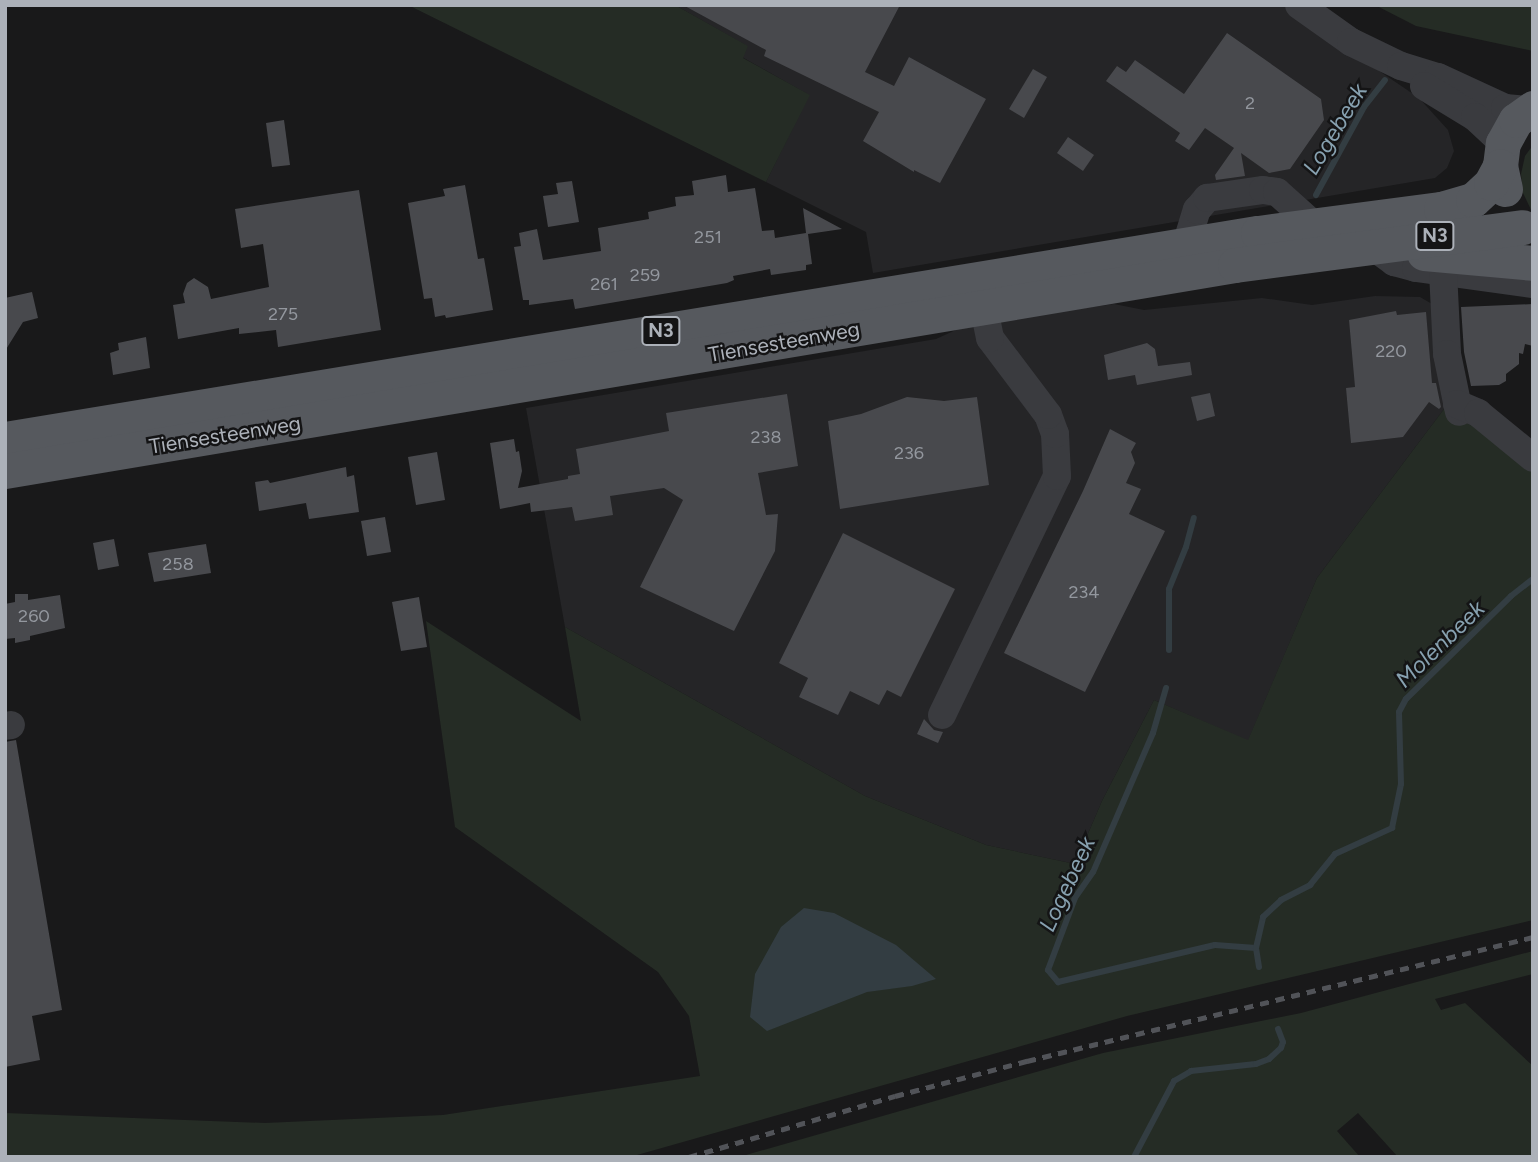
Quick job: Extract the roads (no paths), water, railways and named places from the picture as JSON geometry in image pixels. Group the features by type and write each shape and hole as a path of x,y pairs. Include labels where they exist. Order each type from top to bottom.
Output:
{"main road":[{"name":"N3","path":"1528,231 1506,191 1502,154 1509,130 1530,109"},
{"name":"Tiensesteenweg","path":"980,293 1186,245 1269,231 1316,228 1441,209 1473,200 1491,183 1502,154"},
{"name":"Tiensesteenweg","path":"5,439 896,297 980,293 1235,265 1348,251 1441,235 1528,231"},
{"path":"1348,251 1383,254 1446,253 1533,263"},
{"name":"Tiensesteenweg","path":"5,471 896,297"}],"street":[{"path":"1299,5 1351,42 1401,66 1438,77 1505,108 1530,109"},
{"path":"1401,66 1430,91 1475,117 1502,154"},
{"path":"1383,254 1394,262 1533,284"},
{"path":"1443,271 1447,354 1458,408 1478,414 1533,458"},
{"path":"942,715 1058,476 1055,434 1048,415 990,338 980,293"}],"waterway":[{"name":"Logebeek","path":"1316,195 1364,107 1385,80"},
{"name":"Logebeek","path":"1169,650 1169,589 1194,518"},
{"name":"Molenbeek","path":"1259,967 1256,948 1263,917 1281,900 1310,885 1335,854 1392,828 1401,784 1399,712 1406,699 1511,596 1533,579"},
{"name":"Logebeek","path":"1166,688 1153,733 1093,872 1075,898 1048,970 1058,982 1215,945 1256,948"},
{"name":"Molenbeek","path":"1134,1157 1174,1081 1191,1071 1256,1064 1269,1059 1281,1048 1283,1042 1278,1029"}],"railway":[{"path":"689,1157 895,1096 1027,1061 1533,937"}]}
